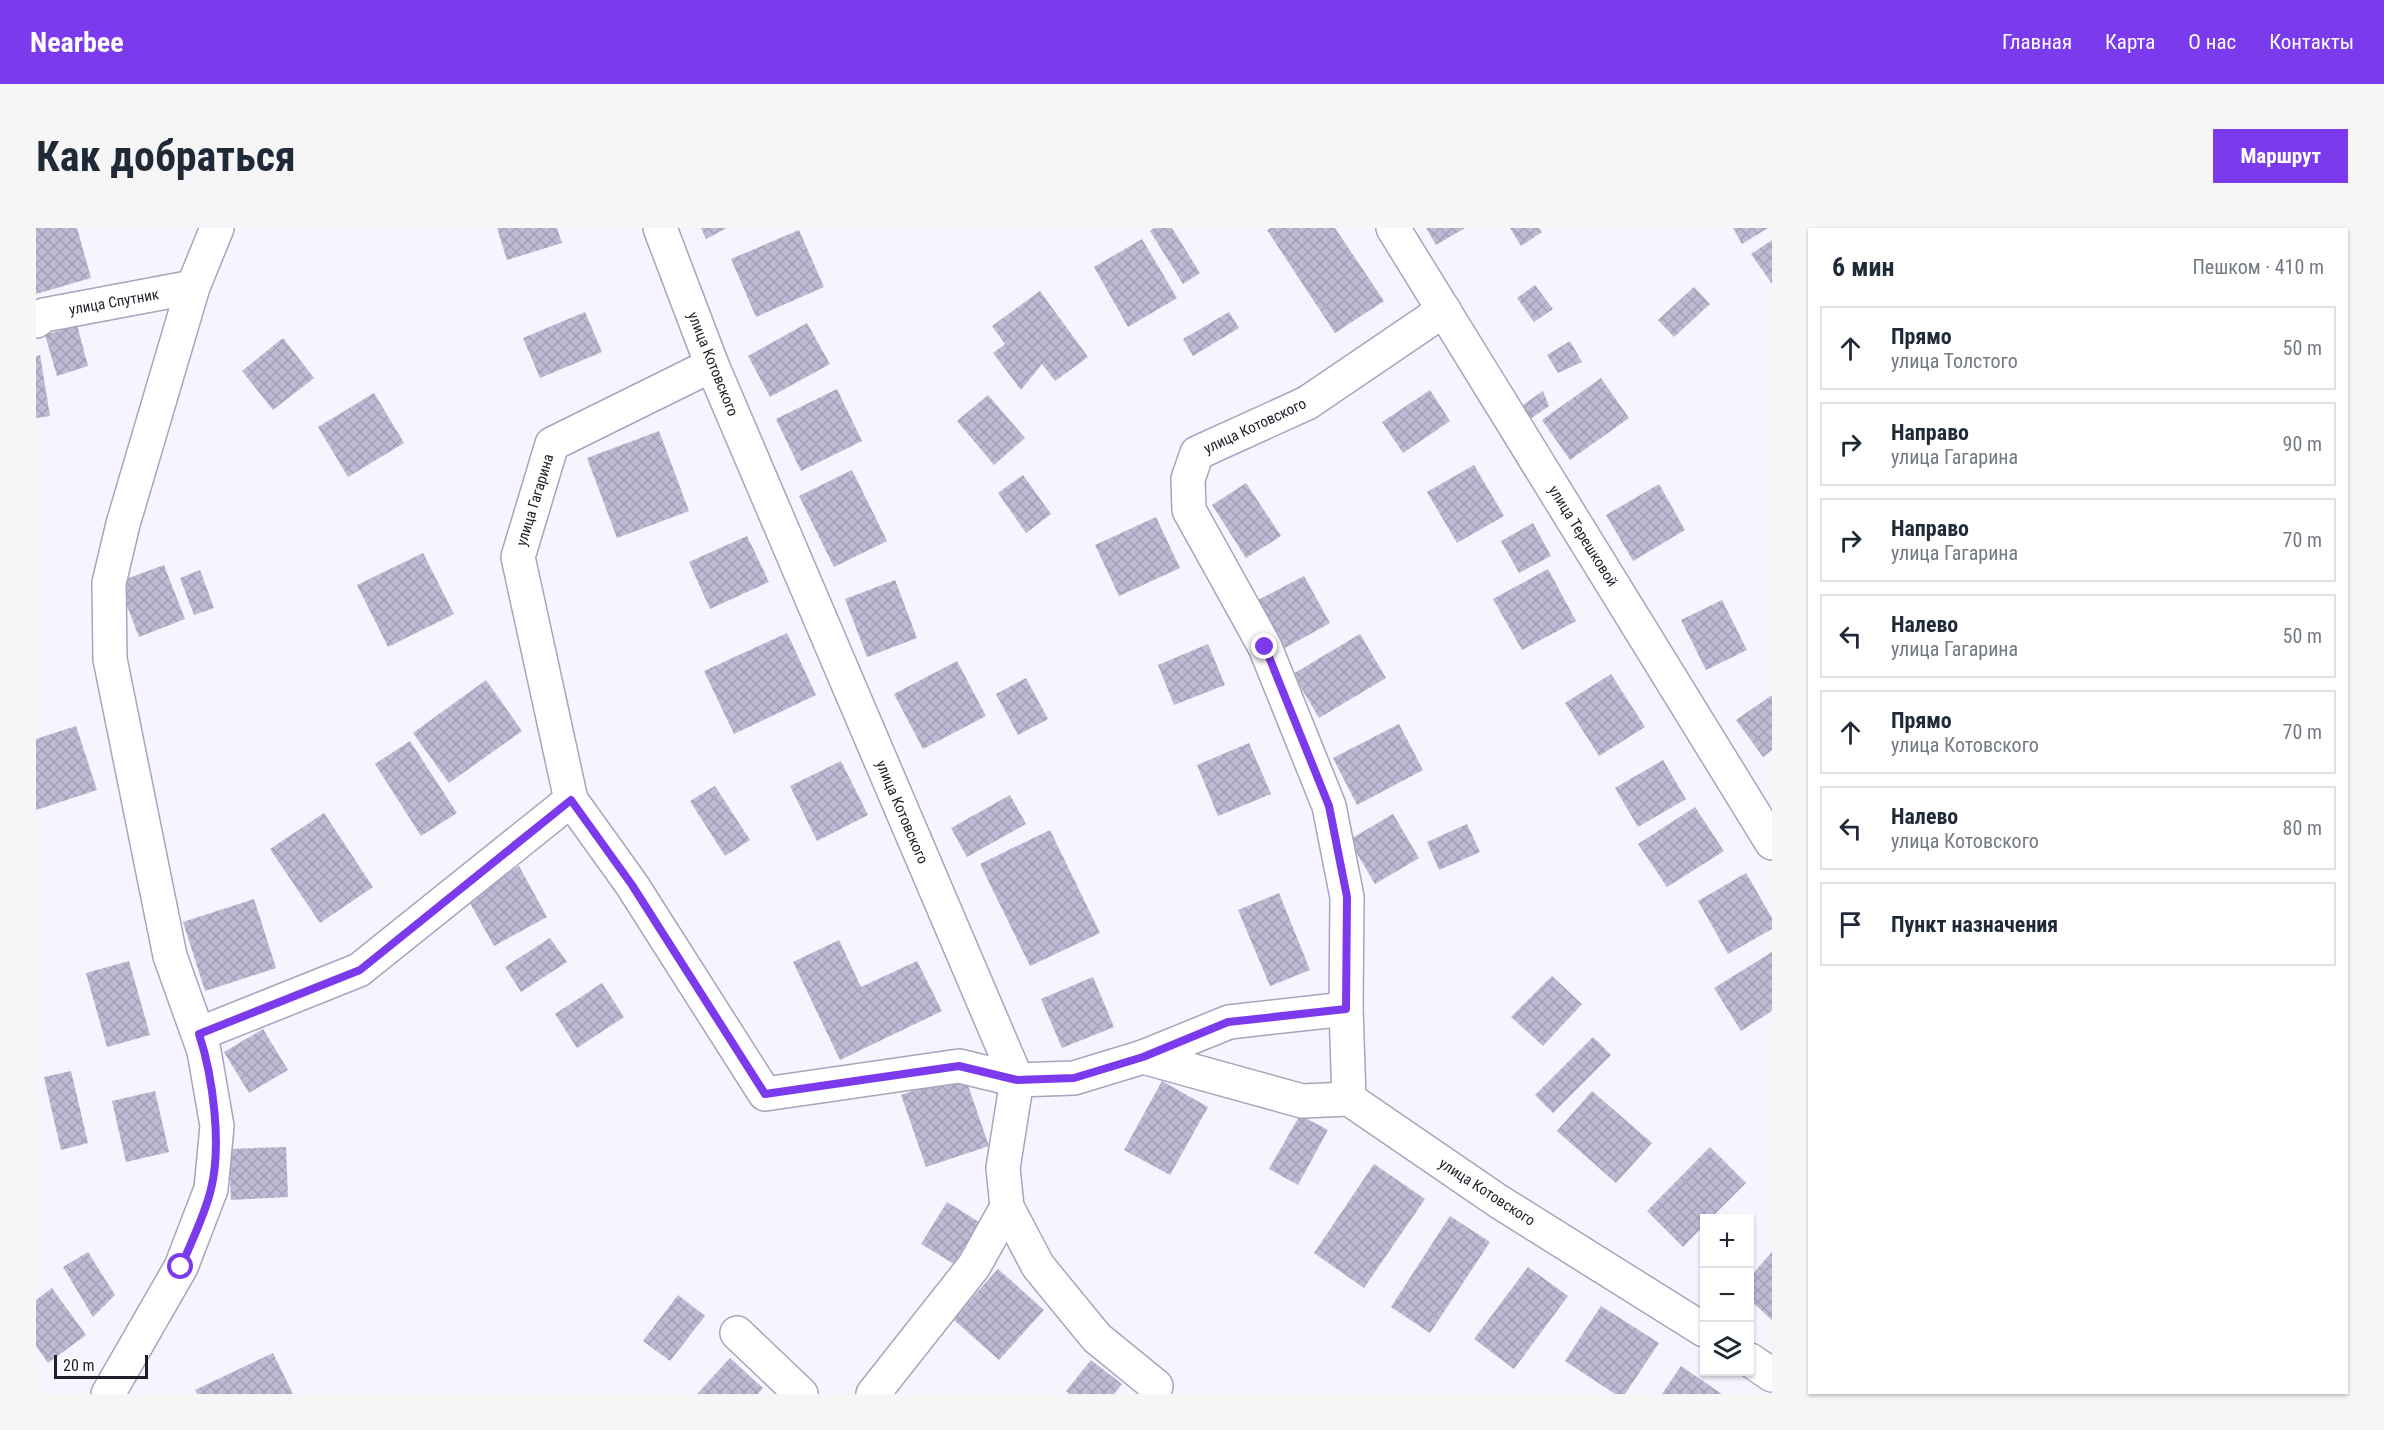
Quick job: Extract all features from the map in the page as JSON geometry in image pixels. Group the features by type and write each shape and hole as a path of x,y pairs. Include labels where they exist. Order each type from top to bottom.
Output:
{"street":[{"path":"108,1394 181,1267 211,1189 217,1126 204,1051 170,956 110,659 109,583 123,524 193,287 217,228"},
{"name":"улица Котовского","path":"660,228 712,365 1017,1080"},
{"name":"улица Терешковой","path":"1393,228 1772,843"},
{"name":"улица Спутник","path":"36,321 44,315 193,287"},
{"name":"улица Котовского","path":"1444,310 1307,403 1197,453 1188,479 1190,510 1265,647 1329,806 1347,897 1346,1009 1349,1099 1497,1200 1700,1327"},
{"name":"улица Гагарина","path":"712,365 552,444 518,557 571,800 632,885 765,1094 959,1066 1017,1080"},
{"path":"199,1034 360,970 571,800"},
{"path":"1156,1386 1097,1338 1038,1266 1007,1207 1003,1168 1017,1080 1074,1078 1143,1057 1228,1022 1346,1009"},
{"path":"1143,1057 1302,1101 1349,1099"},
{"path":"873,1394 974,1266 1007,1207"},
{"path":"737,1333 801,1394"},
{"path":"1754,1363 1772,1375"}],"building":[{"path":"36,228 77,228 91,278 36,294"},
{"path":"497,228 557,228 562,243 507,260"},
{"path":"701,228 727,228 706,239"},
{"path":"1154,228 1172,228 1200,273 1183,284 1150,231"},
{"path":"1270,228 1335,228 1384,301 1335,333 1267,230"},
{"path":"1426,228 1465,228 1436,245"},
{"path":"1510,228 1539,228 1542,232 1521,246"},
{"path":"1733,228 1768,228 1742,244"},
{"path":"799,230 824,287 756,317 731,259"},
{"path":"1142,239 1177,298 1128,327 1094,267"},
{"path":"1772,240 1772,284 1751,254"},
{"path":"1535,285 1553,309 1534,322 1517,298"},
{"path":"1694,287 1710,304 1674,337 1658,320"},
{"path":"1040,291 1088,357 1055,381 1042,364 1021,390 993,353 1005,344 992,326"},
{"path":"585,312 602,352 540,378 523,338"},
{"path":"1229,312 1239,328 1193,356 1183,339"},
{"path":"807,323 830,364 770,397 748,356"},
{"path":"77,325 88,366 57,376 45,335"},
{"path":"283,338 314,378 273,410 242,371"},
{"path":"1570,341 1582,362 1558,373 1547,355"},
{"path":"40,355 50,416 36,418 36,356"},
{"path":"1601,378 1629,418 1570,460 1542,420"},
{"path":"837,389 862,441 801,471 776,419"},
{"path":"1430,390 1450,421 1403,453 1382,422"},
{"path":"1543,391 1549,406 1529,420 1523,405"},
{"path":"374,393 404,443 348,477 318,427"},
{"path":"988,395 1025,438 994,465 957,421"},
{"path":"659,431 689,511 617,538 587,458"},
{"path":"1474,465 1504,516 1457,543 1427,492"},
{"path":"852,470 887,541 834,567 799,496"},
{"path":"1023,475 1051,514 1026,533 998,493"},
{"path":"1246,483 1281,536 1246,558 1212,505"},
{"path":"1659,484 1685,530 1633,561 1606,515"},
{"path":"1156,517 1180,568 1119,596 1095,545"},
{"path":"1533,523 1551,556 1519,573 1501,541"},
{"path":"747,536 769,582 710,609 689,562"},
{"path":"423,553 454,614 388,647 357,585"},
{"path":"164,565 185,619 139,637 118,582"},
{"path":"1548,569 1576,621 1522,650 1493,599"},
{"path":"200,570 214,608 194,615 180,578"},
{"path":"1304,576 1330,623 1285,648 1258,600"},
{"path":"895,580 917,638 867,657 845,599"},
{"path":"1722,600 1747,650 1706,670 1681,620"},
{"path":"787,633 816,695 734,734 704,671"},
{"path":"1360,634 1386,678 1319,718 1293,674"},
{"path":"1208,644 1225,685 1174,705 1158,665"},
{"path":"957,661 986,716 923,749 894,694"},
{"path":"1611,674 1645,727 1599,756 1565,703"},
{"path":"1026,678 1048,719 1018,735 996,694"},
{"path":"486,680 522,731 449,783 413,733"},
{"path":"1772,695 1772,750 1763,757 1736,720"},
{"path":"1399,724 1423,770 1357,805 1333,758"},
{"path":"76,726 97,790 36,810 36,739"},
{"path":"410,741 457,813 421,836 375,764"},
{"path":"1249,743 1271,794 1218,816 1197,765"},
{"path":"1663,760 1686,799 1638,827 1615,788"},
{"path":"841,761 868,815 817,841 790,786"},
{"path":"715,786 750,840 725,856 690,801"},
{"path":"1010,795 1026,824 967,857 951,828"},
{"path":"1695,807 1724,851 1667,887 1638,844"},
{"path":"324,813 373,887 320,923 270,849"},
{"path":"1393,814 1419,858 1375,884 1349,840"},
{"path":"1467,824 1480,852 1439,870 1427,842"},
{"path":"1050,830 1100,933 1030,966 980,864"},
{"path":"519,866 547,917 494,946 466,896"},
{"path":"1746,873 1772,918 1772,929 1728,954 1698,901"},
{"path":"1279,893 1310,970 1270,986 1238,910"},
{"path":"254,899 276,968 205,991 183,922"},
{"path":"550,938 567,962 521,992 505,967"},
{"path":"839,940 861,987 917,961 942,1011 840,1060 793,962"},
{"path":"1772,952 1772,1011 1741,1031 1714,988"},
{"path":"129,961 150,1035 107,1047 86,973"},
{"path":"1552,976 1582,1004 1543,1046 1511,1017"},
{"path":"1093,977 1114,1027 1062,1048 1041,999"},
{"path":"602,983 624,1017 577,1048 555,1014"},
{"path":"263,1029 288,1070 249,1093 224,1052"},
{"path":"1593,1037 1611,1055 1553,1113 1535,1095"},
{"path":"71,1071 88,1143 61,1150 44,1077"},
{"path":"964,1074 989,1146 926,1167 901,1095"},
{"path":"1162,1081 1208,1107 1170,1175 1124,1150"},
{"path":"155,1091 169,1152 126,1162 112,1101"},
{"path":"1592,1091 1652,1143 1616,1183 1557,1131"},
{"path":"1300,1115 1328,1130 1298,1185 1269,1169"},
{"path":"286,1147 288,1197 231,1200 229,1149"},
{"path":"1710,1147 1746,1183 1715,1214 1700,1214 1700,1229 1683,1247 1647,1211"},
{"path":"1374,1164 1425,1199 1364,1288 1314,1253"},
{"path":"947,1202 979,1222 954,1264 921,1244"},
{"path":"1450,1216 1490,1242 1430,1333 1391,1307"},
{"path":"88,1252 115,1295 93,1317 63,1267"},
{"path":"1772,1252 1772,1320 1754,1304 1754,1272"},
{"path":"1528,1267 1568,1296 1514,1369 1474,1339"},
{"path":"998,1269 1044,1310 999,1360 953,1319"},
{"path":"52,1288 86,1335 48,1363 36,1346 36,1300"},
{"path":"678,1295 705,1316 670,1361 643,1341"},
{"path":"1601,1306 1659,1343 1625,1394 1615,1394 1565,1361"},
{"path":"273,1353 293,1394 197,1394 195,1390"},
{"path":"730,1358 763,1388 758,1394 697,1394"},
{"path":"1091,1360 1122,1384 1114,1394 1070,1394 1066,1391"},
{"path":"1681,1366 1722,1394 1662,1394"}],"route":[{"path":"181,1267 211,1189 217,1126 199,1034 360,970 571,800 632,885 765,1094 959,1066 1017,1080 1074,1078 1143,1057 1228,1022 1346,1009 1347,897 1329,806 1265,647"}]}
